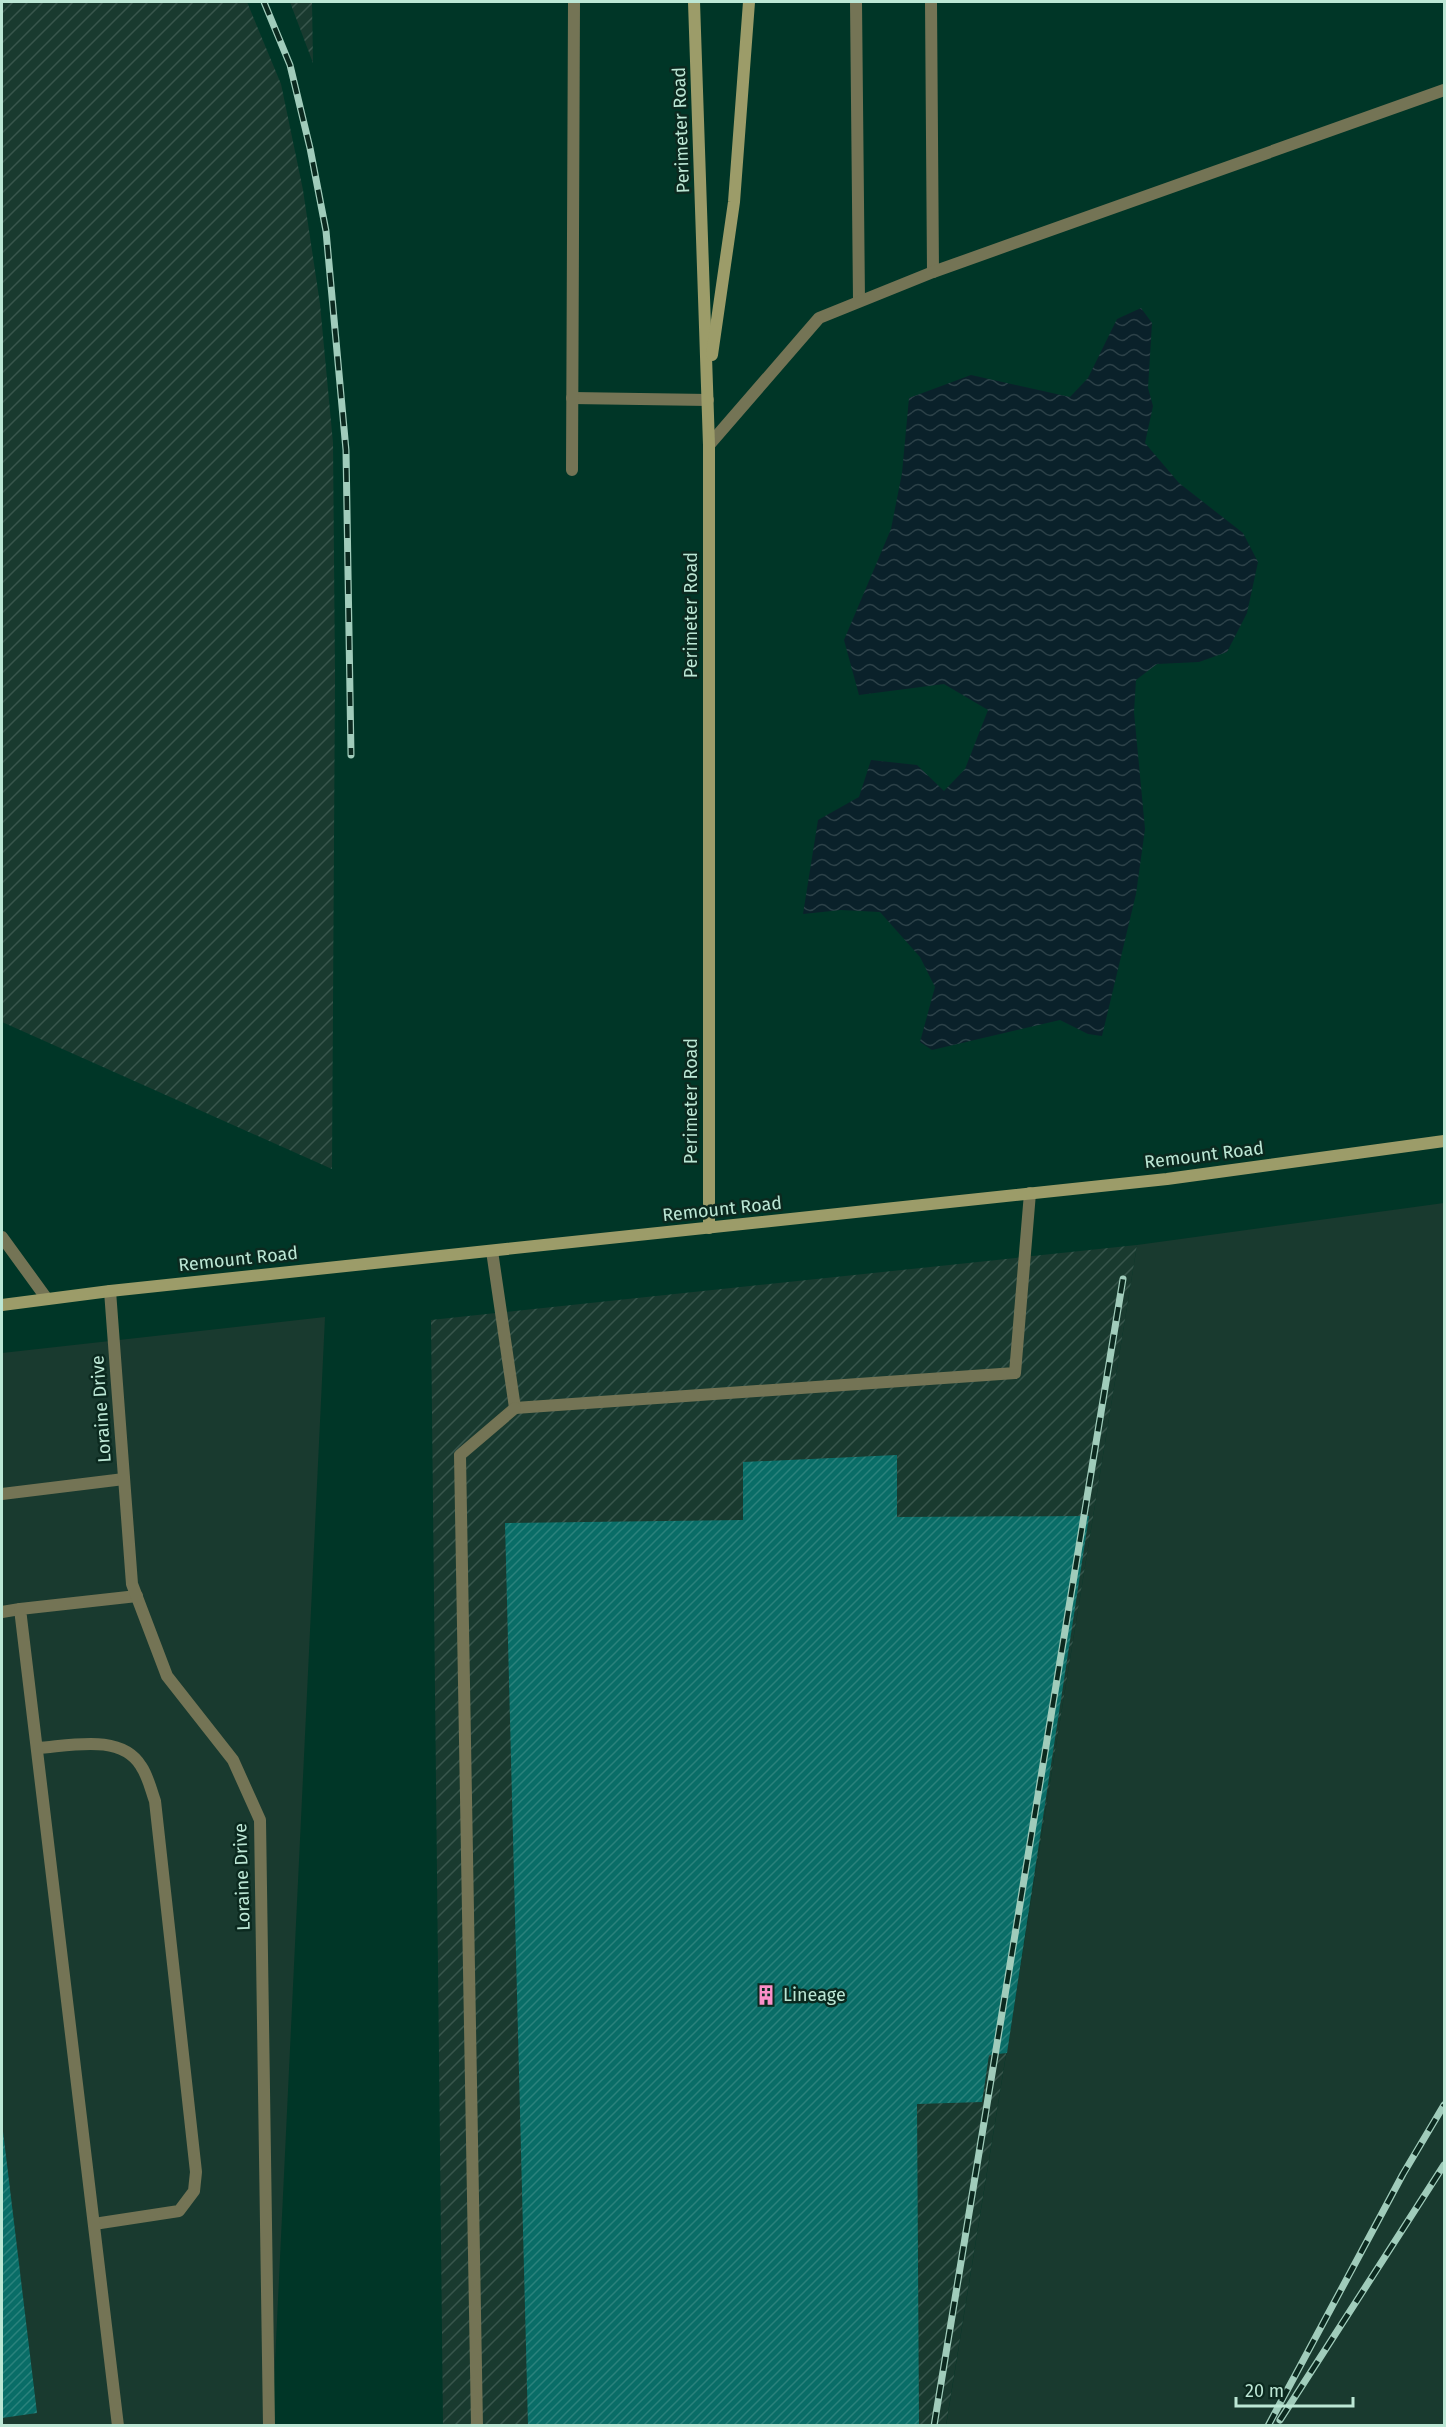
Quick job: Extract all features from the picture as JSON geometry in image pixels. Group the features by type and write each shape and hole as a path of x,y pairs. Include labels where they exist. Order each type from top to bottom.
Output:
{"street":[{"path":"572,470 574,2"},
{"name":"Perimeter Road","path":"694,2 709,445 709,1228"},
{"path":"708,386 734,202 749,2"},
{"path":"856,2 859,301"},
{"path":"931,2 933,272"},
{"path":"709,445 819,318 933,272 1444,90"},
{"path":"572,398 708,400"},
{"name":"Remount Road","path":"2,1305 110,1291 1167,1179 1444,1142"},
{"path":"477,2426 460,1455 515,1408 1016,1373 1030,1193"},
{"path":"2,1237 47,1299"},
{"path":"492,1251 515,1408"},
{"name":"Loraine Drive","path":"110,1291 132,1584 167,1676 233,1760 260,1820 269,2426"},
{"path":"2,1494 124,1479"},
{"path":"2,1612 137,1596"},
{"path":"20,1610 118,2426"},
{"path":"37,1748 110,1745 130,1752 142,1767 155,1801 196,2172 194,2191 179,2211 94,2224"}],"shaded area":[{"path":"2,2 247,2 281,84 303,190 320,304 333,443 335,676 332,1169 2,1022"},
{"path":"290,2 312,2 313,63"},
{"path":"1444,1203 1444,2425 946,2426 1137,1245"},
{"name":"Lineage","path":"1137,1245 946,2425 443,2425 431,1320"},
{"path":"325,1317 272,2425 2,2425 2,1353"}],"water":[{"path":"1141,308 1152,323 1148,388 1153,406 1145,443 1179,483 1243,533 1258,562 1247,613 1227,652 1199,662 1157,664 1136,680 1134,712 1145,829 1136,894 1102,1036 1088,1034 1060,1020 932,1050 920,1042 935,987 920,957 880,912 841,910 803,914 818,820 859,797 871,760 917,765 944,791 965,769 988,710 944,684 859,695 844,640 891,529 902,473 909,398 971,375 1070,397 1088,378 1117,319"}],"building":[{"name":"Lineage","path":"897,1455 897,1517 1089,1516 1007,2053 989,2055 982,2102 917,2104 919,2426 528,2426 505,1523 743,1520 743,1462"},
{"path":"2,2123 37,2413 2,2418"}],"railway":[{"path":"264,2 290,65 310,148 326,231 346,450 351,755"},
{"path":"934,2426 1123,1279"},
{"path":"1268,2426 1403,2174 1444,2105"},
{"path":"1280,2420 1444,2165"}],"place":[{"name":"Lineage","path":"766,1995"}]}
